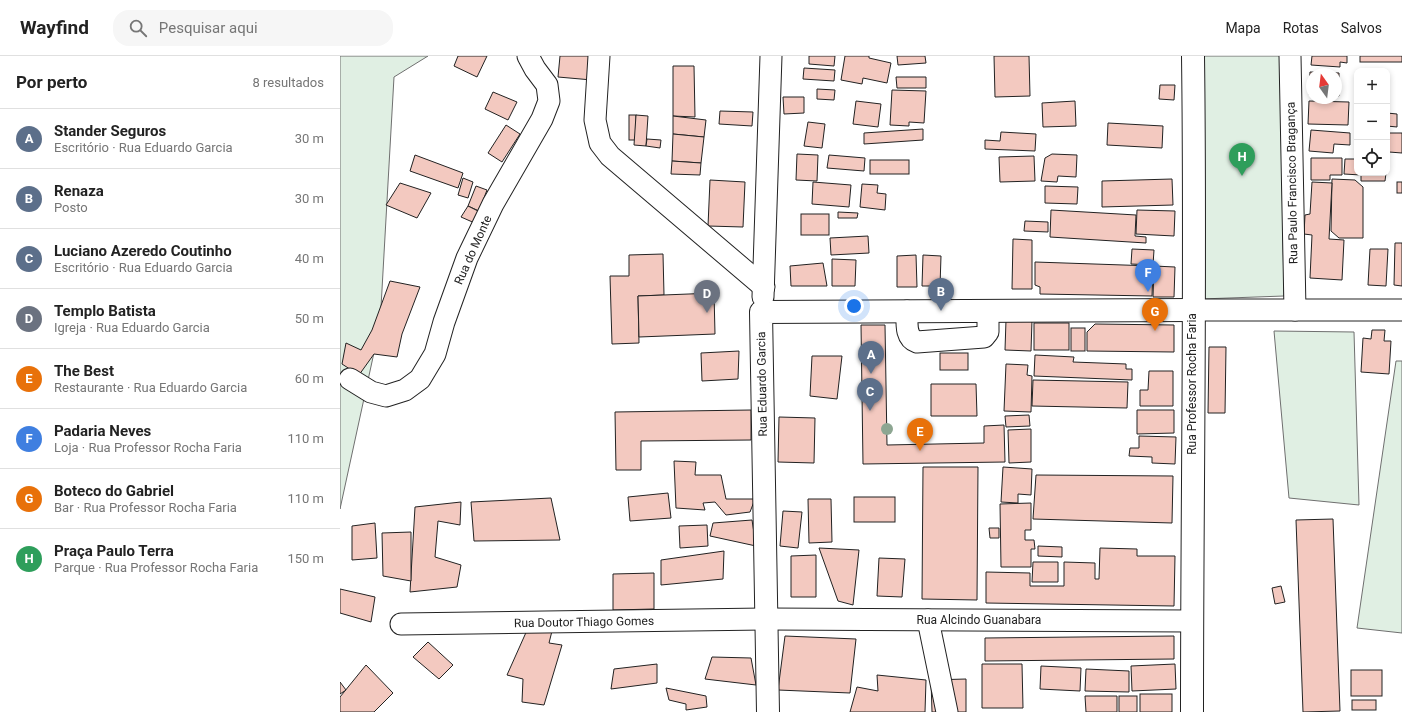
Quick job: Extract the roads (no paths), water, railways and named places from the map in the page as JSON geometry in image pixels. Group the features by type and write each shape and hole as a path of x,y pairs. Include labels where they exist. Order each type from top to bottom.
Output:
{"main road":[{"name":"Rua Professor Rocha Faria","path":"1192,712 1193,310 1195,192 1193,56"},
{"path":"761,312 1193,310"},
{"name":"Rua Eduardo Garcia","path":"761,312 768,712"}],"street":[{"name":"Rua do Monte","path":"350,379 371,392 386,396 405,390 420,379 435,354 444,322 467,258 493,204 542,119 549,101 547,84 535,69 528,56"},
{"path":"599,56 595,120 600,143 607,152 764,287"},
{"name":"Rua Eduardo Garcia","path":"761,312 764,287 771,56"},
{"name":"Rua Paulo Francisco Bragança","path":"1290,56 1295,310"},
{"path":"1193,310 1402,310"},
{"path":"907,311 909,337 917,342 984,337 988,332 988,311"},
{"name":"Rua Alcindo Guanabara","path":"767,619 1192,621"},
{"name":"Rua Doutor Thiago Gomes","path":"401,624 767,619"},
{"path":"928,620 947,712"}],"place":[{"name":"Praça Paulo Terra","path":"1242,176"},
{"name":"Padaria Neves","path":"1148,292"},
{"name":"Renaza","path":"941,311"},
{"name":"Templo Batista","path":"707,313"},
{"name":"Boteco do Gabriel","path":"1155,331"},
{"name":"Stander Seguros","path":"871,374"},
{"name":"Luciano Azeredo Coutinho","path":"870,411"},
{"name":"The Best","path":"920,451"}]}
